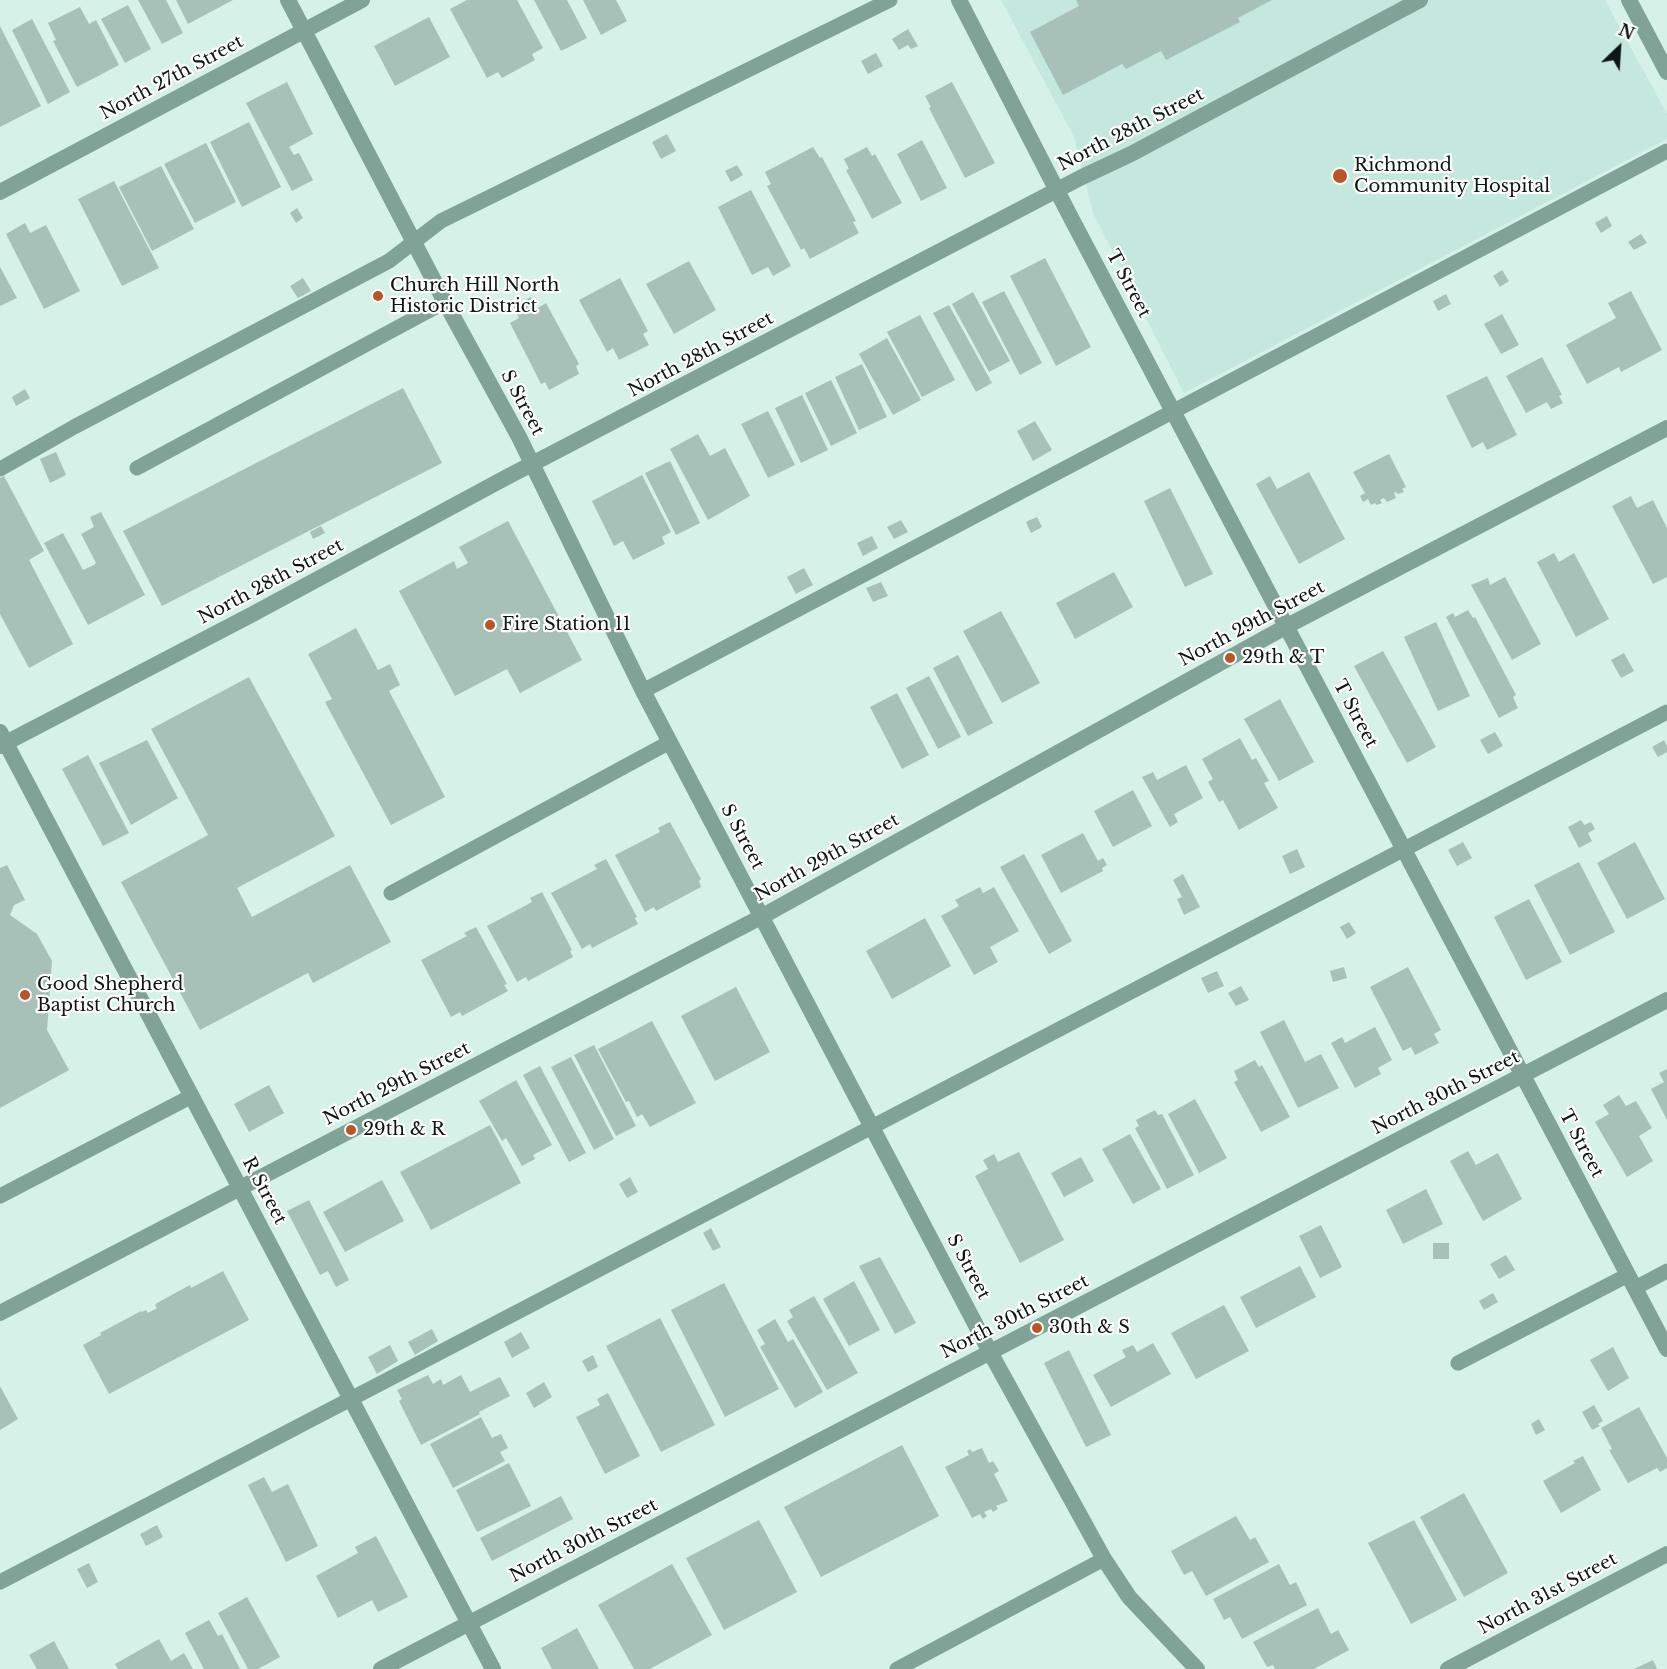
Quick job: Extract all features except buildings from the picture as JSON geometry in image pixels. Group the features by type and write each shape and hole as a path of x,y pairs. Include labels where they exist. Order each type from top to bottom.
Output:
{"street":[{"name":"S Street","path":"288,0 532,465 643,691 990,1352 1104,1558 1129,1597 1197,1669"},
{"name":"North 27th Street","path":"0,192 362,0"},
{"name":"T Street","path":"959,0 1667,1349"},
{"name":"North 28th Street","path":"2,740 1057,190 1131,154 1420,0"},
{"path":"1629,0 1667,72"},
{"name":"North 29th Street","path":"0,1313 761,916 1287,626 1667,428"},
{"name":"R Street","path":"2,740 493,1669"},
{"name":"North 30th Street","path":"381,1669 1667,1000"},
{"name":"North 31st Street","path":"1448,1669 1667,1554"}],"lane":[{"path":"0,468 389,261 441,221 890,0"},
{"path":"643,691 1667,151"},
{"path":"137,468 445,302"},
{"path":"0,1582 1667,712"},
{"path":"391,893 670,742"},
{"path":"0,1196 192,1096"},
{"path":"1458,1363 1631,1281 1667,1271"},
{"path":"897,1669 1104,1558"}],"shaded area":[{"name":"Richmond Community Hospital","path":"1001,0 1605,0 1667,114 1667,139 1184,393 1093,213 1074,137"}],"place":[{"name":"Richmond Community Hospital","path":"1340,176"},
{"name":"Church Hill North Historic District","path":"378,296"},
{"name":"Fire Station 11","path":"490,625"},
{"name":"29th & T","path":"1230,658"},
{"name":"Good Shepherd Baptist Church","path":"25,995"},
{"name":"29th & R","path":"351,1130"},
{"name":"30th & S","path":"1037,1328"}]}
